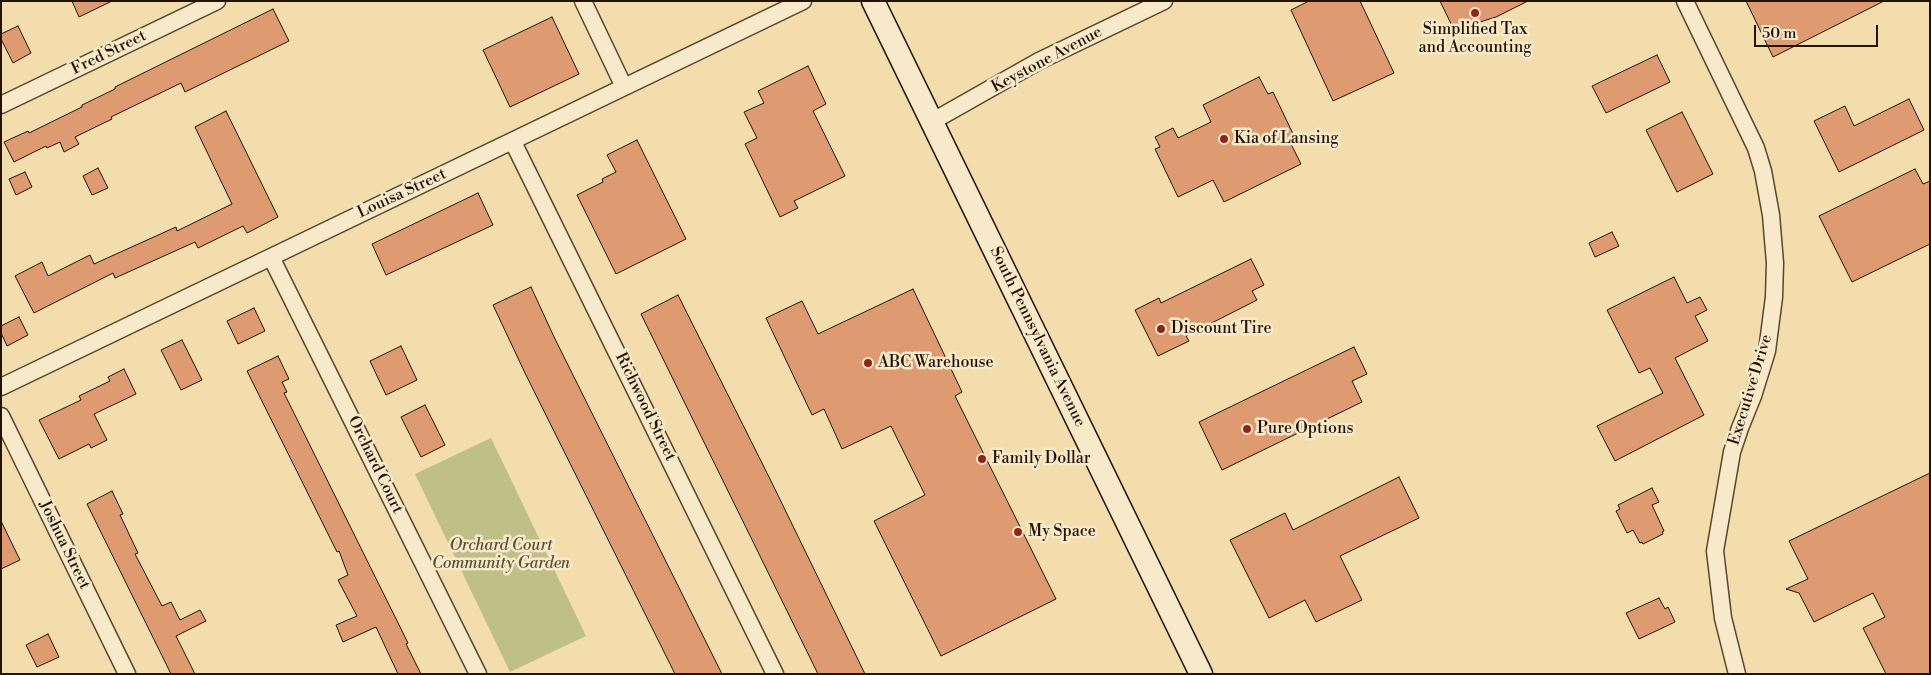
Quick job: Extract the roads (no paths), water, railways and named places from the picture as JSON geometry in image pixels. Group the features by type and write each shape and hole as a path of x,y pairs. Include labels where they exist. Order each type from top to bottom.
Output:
{"main road":[{"name":"South Pennsylvania Avenue","path":"874,1 1201,674"}],"street":[{"name":"Fred Street","path":"1,105 217,1"},
{"path":"583,1 624,87"},
{"name":"Louisa Street","path":"1,387 803,1"},
{"name":"Keystone Avenue","path":"932,121 1039,61 1164,1"},
{"name":"Executive Drive","path":"1685,1 1756,148 1772,216 1775,263 1774,296 1766,351 1753,396 1732,452 1715,551 1723,618 1737,674"},
{"name":"Richwood Street","path":"513,142 645,406 775,674"},
{"name":"Orchard Court","path":"271,257 478,674"},
{"name":"Joshua Street","path":"1,416 127,674"}],"place":[{"name":"Simplified Tax and Accounting","path":"1475,13"},
{"name":"Kia of Lansing","path":"1224,139"},
{"name":"Discount Tire","path":"1161,329"},
{"name":"ABC Warehouse","path":"868,363"},
{"name":"Pure Options","path":"1247,429"},
{"name":"Family Dollar","path":"982,459"},
{"name":"My Space","path":"1018,532"}],"park label":[{"name":"Orchard Court Community Garden","path":"501,555"}]}
